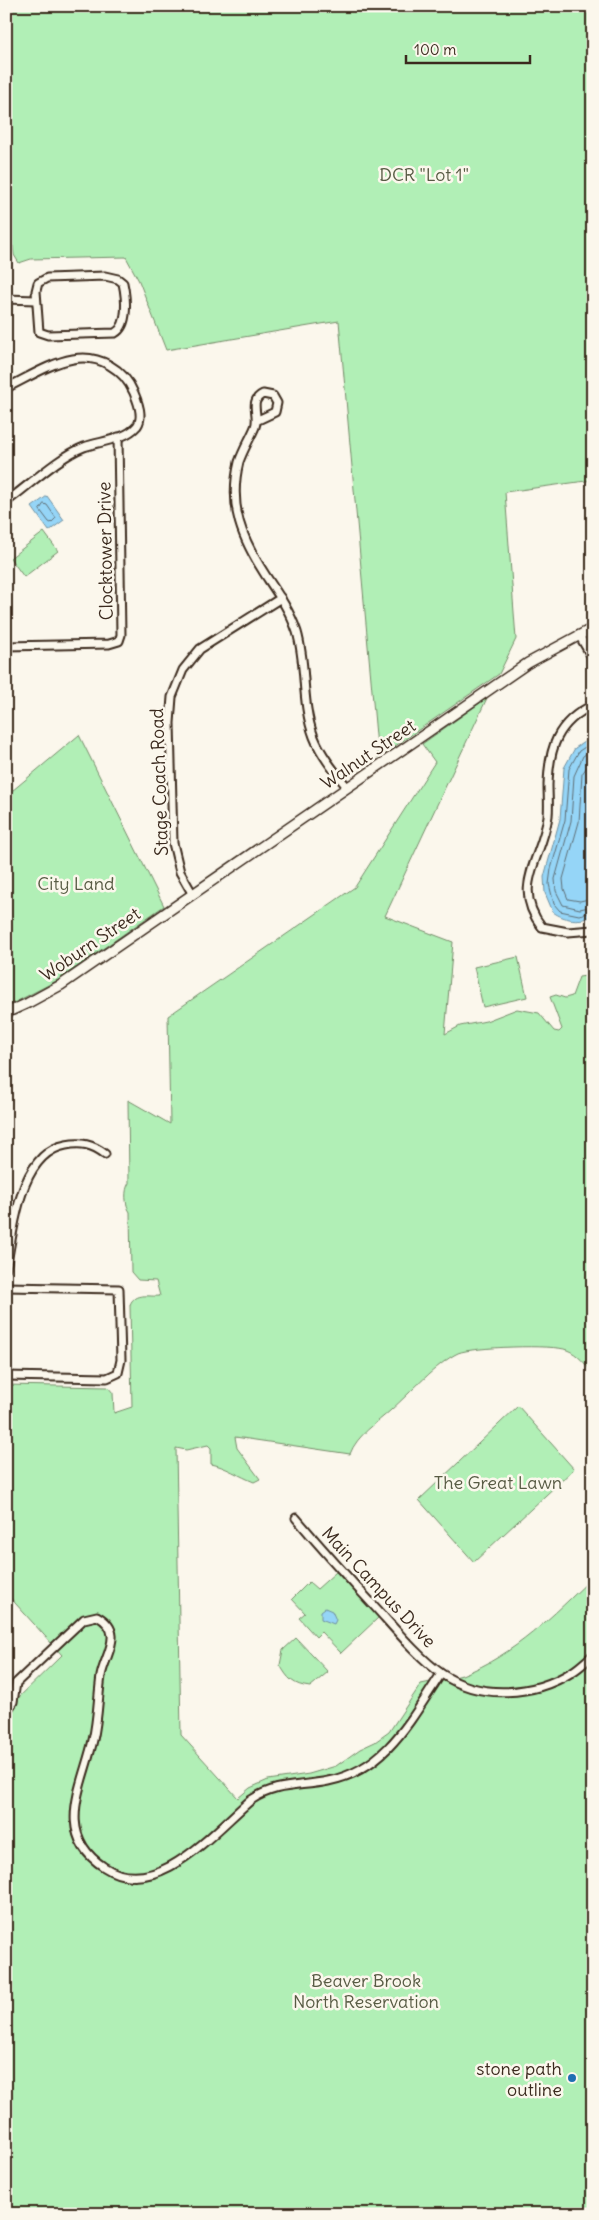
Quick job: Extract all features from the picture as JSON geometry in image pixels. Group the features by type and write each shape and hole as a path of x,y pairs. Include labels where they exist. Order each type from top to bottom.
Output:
{"street":[{"path":"112,277 123,283 124,322 122,327 115,333 44,334 38,328 36,300 36,286 38,282 47,278 112,277"},
{"path":"6,299 36,300"},
{"path":"6,388 73,358 103,361 120,372 127,380 135,395 140,412 140,421 136,427 118,437 83,448 6,502"},
{"path":"258,420 240,461 236,486 236,509 240,530 249,550 293,621 301,647 307,706 314,736 320,749 347,787"},
{"name":"Clocktower Drive","path":"6,646 110,644 119,641 121,635 118,437"},
{"name":"Stage Coach Road","path":"192,893 180,872 173,843 170,716 176,683 183,670 200,649 280,598"},
{"name":"Walnut Street","path":"165,913 528,663 593,628"},
{"path":"579,635 593,659"},
{"path":"593,705 579,712 564,725 551,749 548,816 528,883 528,899 535,918 542,927 568,932 593,930"},
{"name":"Woburn Street","path":"6,1013 61,985 165,913"},
{"path":"6,1268 22,1197 35,1164 56,1146 72,1143 95,1146 104,1154"},
{"path":"6,1287 119,1290 121,1360 118,1373 107,1378 6,1376"},
{"name":"Main Campus Drive","path":"296,1518 389,1623 442,1674 458,1683 475,1689 518,1691 545,1685 573,1672 593,1655"},
{"path":"6,1712 13,1702 16,1683 84,1619 90,1616 97,1616 102,1619 111,1631 113,1639 112,1648 102,1674 95,1730 74,1813 76,1830 82,1844 97,1863 108,1870 134,1876 146,1875 172,1867 263,1792 275,1788 329,1781 367,1767 378,1759 398,1738 442,1674"}],"green space":[{"name":"DCR \"Lot 1\"","path":"6,6 593,6 593,480 505,492 516,639 499,674 378,758 339,321 166,350 139,281 126,257 31,259 19,263 14,255 13,246 6,245"},
{"path":"44,532 58,551 24,577 10,558"},
{"name":"Beaver Brook North Reservation","path":"487,698 385,916 453,942 445,1034 460,1026 486,1021 517,1009 539,1013 554,1031 559,1032 562,1029 550,997 556,995 565,998 572,996 579,977 586,976 593,989 593,1373 575,1354 559,1348 495,1348 458,1353 432,1371 368,1430 357,1441 350,1454 235,1437 237,1448 260,1479 254,1482 227,1469 211,1464 211,1448 208,1445 186,1450 176,1448 181,1735 238,1798 250,1788 268,1780 309,1774 336,1766 389,1732 421,1684 462,1675 499,1657 532,1633 593,1577 593,2214 6,2214 6,1700 11,1705 62,1655 6,1593 6,1385 108,1387 113,1393 114,1413 132,1407 130,1305 138,1297 160,1296 156,1281 138,1280 131,1272 130,1212 126,1198 126,1190 129,1183 128,1100 170,1124 168,1016 355,887 435,762 422,744"},
{"name":"City Land","path":"79,735 164,906 58,980 6,1007 6,796"},
{"path":"518,957 527,997 483,1007 474,967"},
{"name":"The Great Lawn","path":"518,1406 574,1469 474,1562 419,1500"},
{"path":"336,1572 379,1617 341,1653 321,1632 316,1637 299,1618 305,1613 292,1599 309,1582 317,1589"},
{"path":"296,1638 328,1672 310,1687 299,1685 292,1680 280,1665 283,1650"}],"water":[{"path":"47,496 64,520 49,531 32,507"},
{"path":"593,736 593,915 573,920 553,912 545,893 544,877 560,819 564,768 575,748"},
{"path":"325,1608 332,1611 336,1620 334,1624 321,1619 321,1611"}],"place":[{"name":"stone path outline","path":"572,2078"}]}
